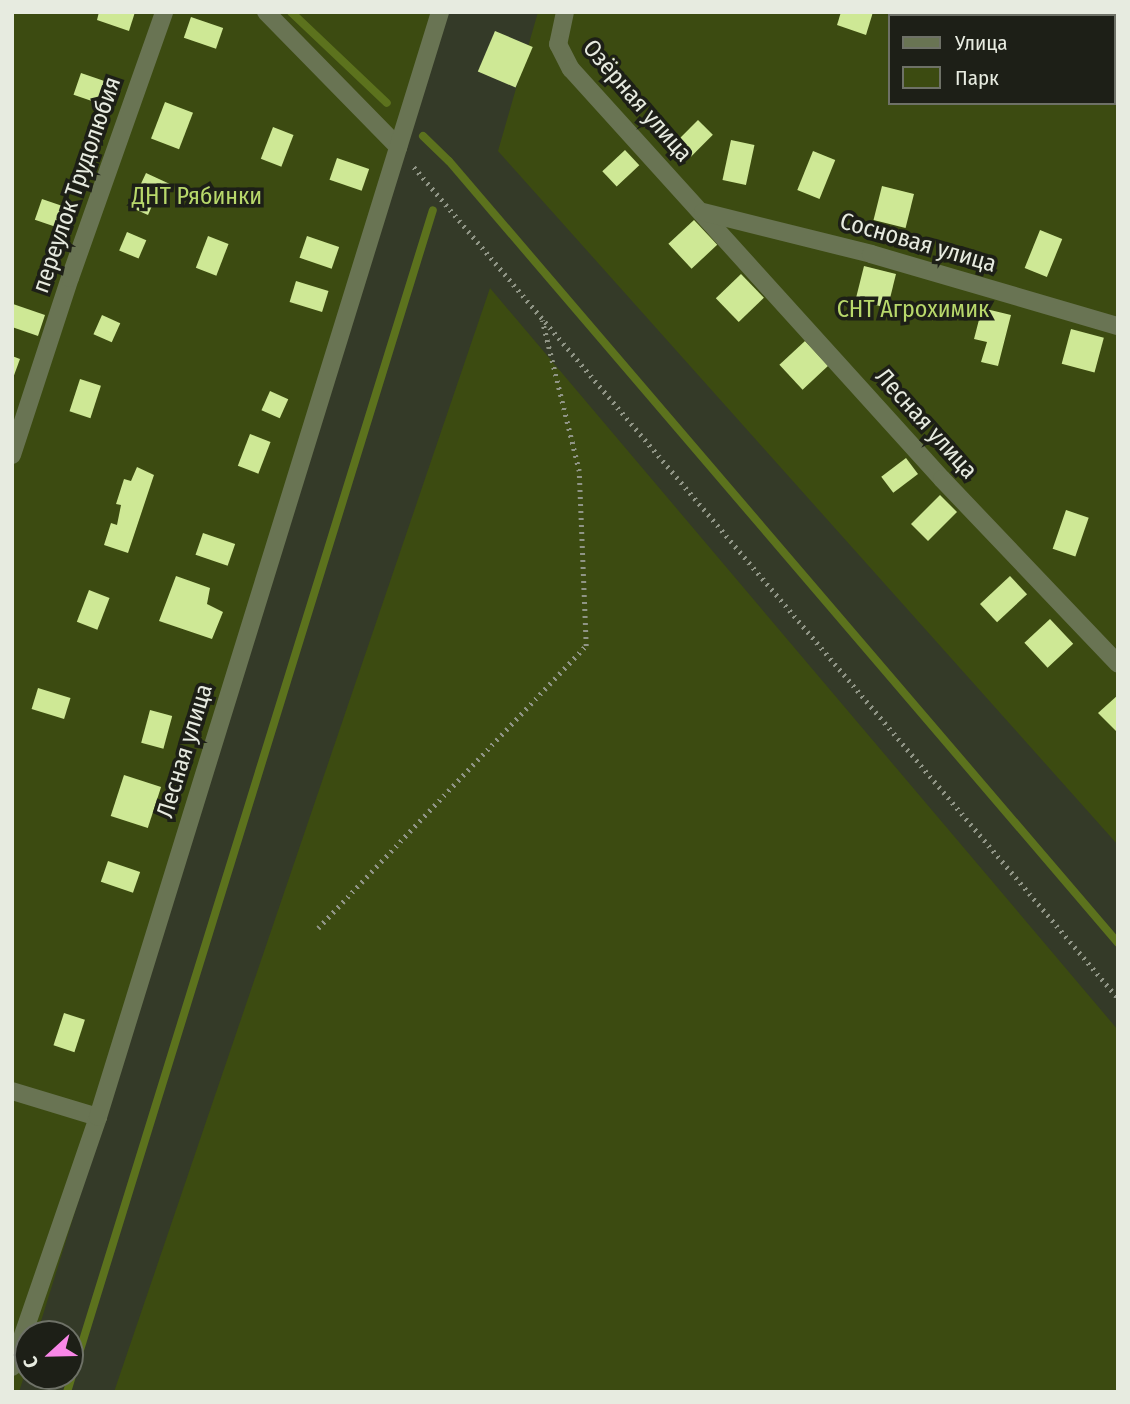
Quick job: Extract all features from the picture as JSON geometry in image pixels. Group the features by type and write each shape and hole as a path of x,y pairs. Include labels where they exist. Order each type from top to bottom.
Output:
{"street":[{"name":"переулок Трудолюбия","path":"12,455 70,278 163,12"},
{"path":"266,12 398,147"},
{"name":"Лесная улица","path":"12,1367 98,1117 440,12"},
{"name":"Озёрная улица","path":"565,12 558,44 571,69 703,212"},
{"name":"Лесная улица","path":"703,212 942,479 1118,664"},
{"name":"Сосновая улица","path":"703,212 871,254 1118,326"},
{"path":"12,1091 98,1117"}],"path":[{"path":"398,147 1118,998"},
{"path":"318,928 586,646 579,471 542,317"}],"green space":[{"name":"ДНТ Рябинки","path":"12,12 448,12 41,1320 14,1320 14,1390 20,1390 12,1392"},
{"name":"СНТ Агрохимик","path":"538,12 1118,12 1118,845 498,151"},
{"path":"490,288 1118,1030 1118,1392 114,1392"}],"building":[{"path":"99,12 135,12 129,31 97,20"},
{"path":"841,12 873,12 866,35 837,25"},
{"path":"191,17 223,28 216,49 184,38"},
{"path":"495,31 533,47 516,88 478,72"},
{"path":"81,73 113,84 106,106 74,95"},
{"path":"165,102 193,113 179,149 151,138"},
{"path":"698,120 713,135 691,157 676,142"},
{"path":"273,127 294,135 281,167 261,159"},
{"path":"731,140 754,145 746,185 722,180"},
{"path":"625,150 639,165 617,187 602,171"},
{"path":"813,151 835,160 820,199 797,190"},
{"path":"337,158 369,169 362,191 330,180"},
{"path":"146,173 172,185 164,203 155,199 148,215 130,207"},
{"path":"882,186 914,194 906,228 874,220"},
{"path":"42,199 74,210 67,231 35,220"},
{"path":"694,220 717,245 692,269 668,244"},
{"path":"1040,230 1062,239 1047,277 1025,268"},
{"path":"127,232 146,240 139,259 119,250"},
{"path":"208,236 229,244 216,276 196,268"},
{"path":"307,236 339,247 332,269 300,258"},
{"path":"864,266 896,274 888,308 856,300"},
{"path":"741,274 764,298 739,322 716,298"},
{"path":"296,281 329,291 322,312 290,302"},
{"path":"13,304 45,315 38,336 12,327"},
{"path":"982,308 1011,315 998,366 981,362 987,342 974,339"},
{"path":"102,315 120,323 112,342 93,334"},
{"path":"1071,329 1104,338 1095,373 1062,364"},
{"path":"805,341 828,366 803,390 779,365"},
{"path":"12,356 20,359 13,378 12,378"},
{"path":"80,379 101,386 90,418 69,411"},
{"path":"270,391 288,399 280,418 261,410"},
{"path":"250,434 271,442 258,474 238,466"},
{"path":"906,458 918,474 893,493 881,477"},
{"path":"137,467 154,475 128,553 104,545 111,523 117,525 121,505 116,504 124,479 131,481"},
{"path":"940,495 957,512 928,541 911,524"},
{"path":"1066,510 1089,518 1075,557 1053,549"},
{"path":"203,533 235,544 228,566 196,555"},
{"path":"176,576 210,588 207,604 223,612 212,639 159,621"},
{"path":"1010,576 1027,594 997,622 980,604"},
{"path":"89,590 110,598 97,630 77,622"},
{"path":"1050,619 1073,644 1048,668 1024,643"},
{"path":"38,688 71,698 64,719 32,709"},
{"path":"1118,695 1118,733 1098,713"},
{"path":"150,710 172,716 163,749 141,743"},
{"path":"124,775 161,787 148,828 111,816"},
{"path":"108,861 140,872 133,893 101,882"},
{"path":"64,1013 85,1020 74,1052 53,1045"}],"waterway":[{"path":"291,12 387,103"},
{"path":"423,136 449,161 1118,943"},
{"path":"67,1392 433,210"}]}
